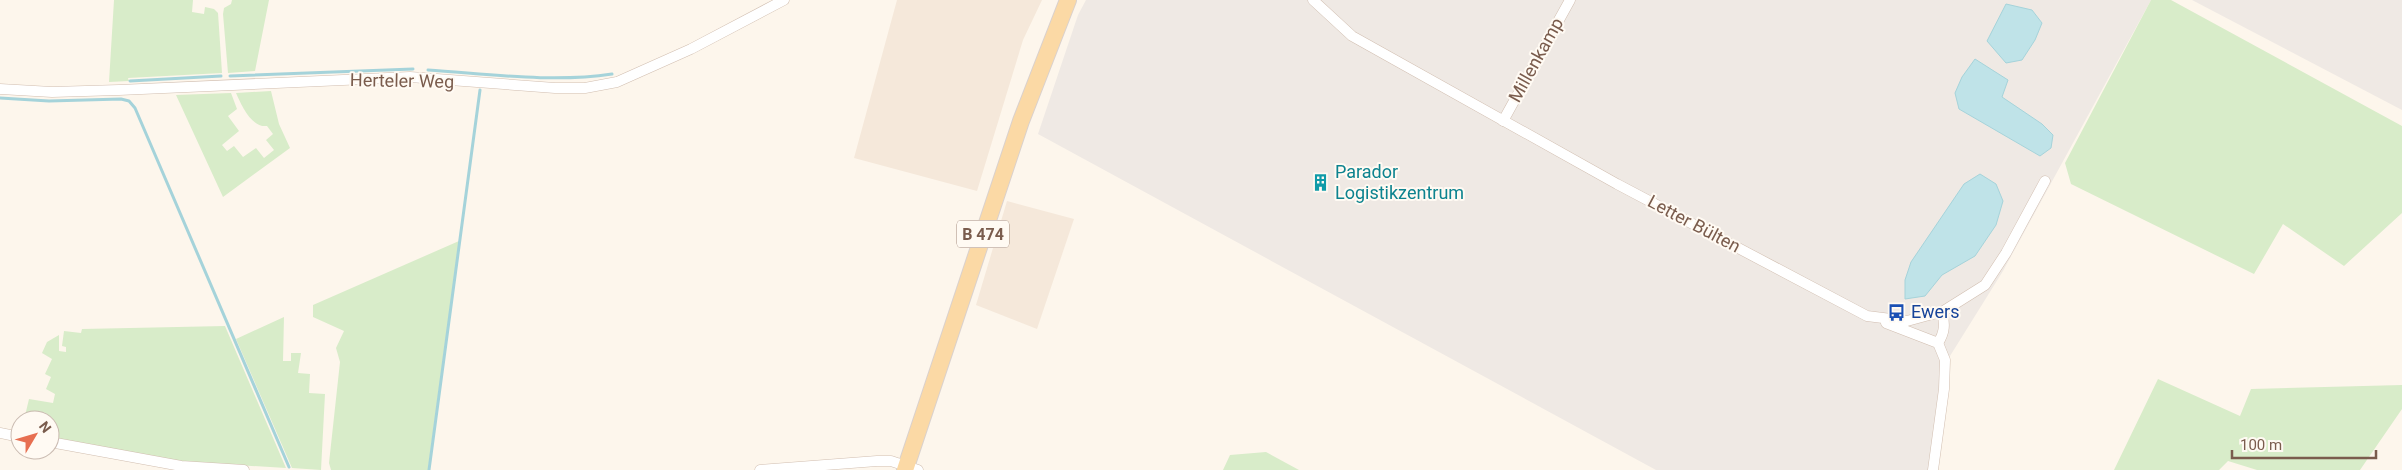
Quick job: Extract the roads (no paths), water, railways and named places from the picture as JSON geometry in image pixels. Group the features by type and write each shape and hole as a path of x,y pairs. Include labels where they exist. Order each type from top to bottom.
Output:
{"main road":[{"name":"B 474","path":"910,469 1021,121 1068,0"}],"street":[{"name":"Herteler Weg","path":"0,89 52,92 410,77 554,88 585,88 617,82 692,49 784,0"},
{"name":"Letter Bülten","path":"1313,0 1352,36 1503,121 1850,307 1876,318 1908,321 1942,312 1985,286 2006,253 2045,181"},
{"name":"Millenkamp","path":"1503,121 1570,0"},
{"path":"1933,470 1944,389 1945,360 1938,343 1944,329 1942,312"},
{"path":"1876,318 1938,343"},
{"path":"60,444 181,466 244,470"},
{"path":"760,470 877,461 891,461 910,469"}],"water":[{"path":"2006,4 2032,10 2042,23 2035,40 2022,60 2006,63 1987,41"},
{"path":"1975,59 2008,80 2002,97 2042,124 2053,135 2051,148 2040,156 1959,109 1955,93 1962,77"},
{"path":"1980,174 1996,184 2003,201 1996,225 1975,256 1942,275 1925,296 1905,299 1905,280 1911,262 1964,184"}],"waterway":[{"path":"230,76 413,69"},
{"path":"428,70 543,78 589,77 612,74"},
{"path":"130,81 221,76"},
{"path":"429,470 480,90"},
{"path":"0,98 49,101 121,99 129,101 135,108 289,467"}],"place":[{"name":"Parador Logistikzentrum","path":"1321,182"},
{"name":"Ewers","path":"1897,312"}]}
